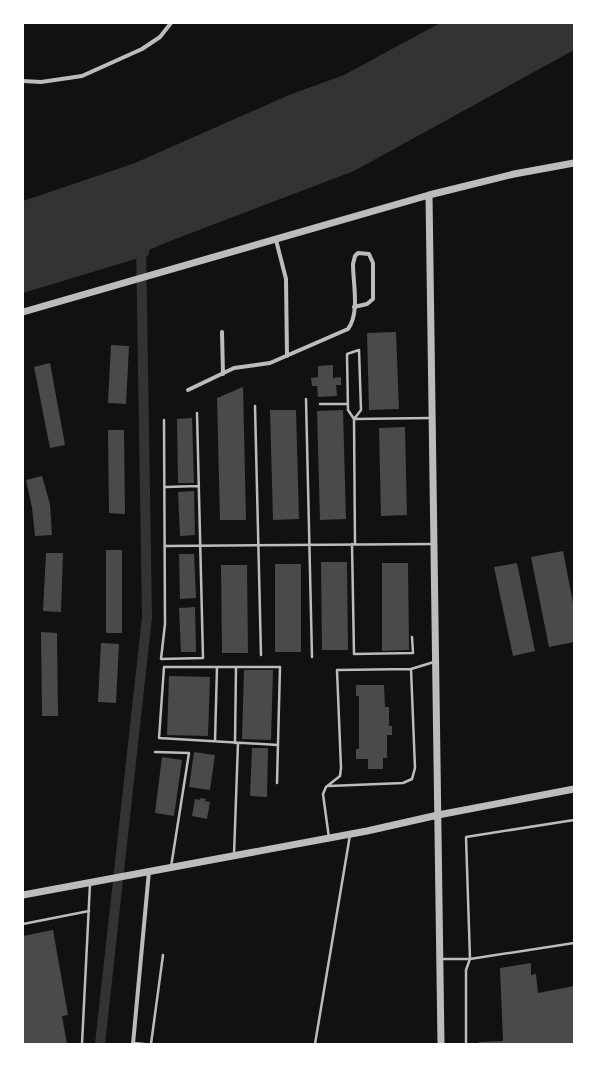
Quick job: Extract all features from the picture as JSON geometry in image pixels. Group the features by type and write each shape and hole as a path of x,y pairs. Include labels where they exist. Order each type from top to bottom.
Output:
{"street":[{"path":"23,81 41,82 82,76 142,49 160,36 171,23"},
{"path":"23,312 429,195 514,174 574,162"},
{"path":"429,195 441,1044"},
{"path":"276,240 286,279 287,356"},
{"path":"188,390 234,368 270,363 348,330 352,323 354,307 353,259 358,253 365,253 369,254 373,263 373,299 368,304 354,307"},
{"path":"222,332 223,374"},
{"path":"23,895 350,834 438,815 574,789"},
{"path":"133,1043 149,871"}],"lane":[{"path":"354,419 361,410 359,350 347,354 348,410 354,419 354,654 413,653 412,638"},
{"path":"306,399 312,657"},
{"path":"320,404 348,404"},
{"path":"255,406 261,655"},
{"path":"164,420 166,624 161,659 203,658 198,414"},
{"path":"354,419 433,418"},
{"path":"165,486 199,486"},
{"path":"165,546 434,544"},
{"path":"329,838 323,794 328,786 340,776 341,768 337,670 411,668 436,661"},
{"path":"215,742 217,667"},
{"path":"234,855 236,667"},
{"path":"276,783 278,745 280,667 164,668 159,738 278,745"},
{"path":"328,786 403,783 412,779 415,768 411,668"},
{"path":"155,752 189,753 171,867"},
{"path":"466,1044 466,970 470,959 466,837 574,820"},
{"path":"315,1044 350,834"},
{"path":"82,1044 89,911 94,881"},
{"path":"23,924 89,911"},
{"path":"440,959 470,959 574,943"},
{"path":"151,1044 163,955"},
{"path":"133,1043 144,1044"}],"shaded area":[{"path":"440,23 574,23 574,50 354,171 165,243 149,250 149,255 23,293 23,201 135,163 289,95 344,75"}],"building":[{"path":"396,332 399,409 369,410 367,333"},
{"path":"111,345 129,346 126,404 108,403"},
{"path":"50,363 65,445 50,448 34,367"},
{"path":"333,365 333,378 341,377 341,385 336,385 337,396 318,397 317,386 312,386 311,378 318,377 318,366"},
{"path":"243,387 246,520 220,520 217,398"},
{"path":"270,410 296,410 299,519 273,520"},
{"path":"343,410 346,519 320,520 317,411"},
{"path":"192,418 194,483 178,483 177,419"},
{"path":"405,427 407,515 381,516 379,428"},
{"path":"108,430 124,430 125,514 109,513"},
{"path":"42,476 50,504 52,535 35,536 32,508 26,480"},
{"path":"194,491 195,535 180,536 178,492"},
{"path":"106,550 122,550 122,633 106,633"},
{"path":"563,551 574,608 574,642 549,647 531,557"},
{"path":"46,553 63,553 61,612 43,611"},
{"path":"179,554 194,554 196,598 180,599"},
{"path":"321,562 347,562 348,650 322,650"},
{"path":"382,563 408,563 409,650 382,651"},
{"path":"517,563 535,651 513,656 494,567"},
{"path":"275,564 301,564 301,652 275,652"},
{"path":"221,565 247,565 248,653 222,653"},
{"path":"195,607 196,652 181,652 179,608"},
{"path":"41,632 57,633 58,716 42,716"},
{"path":"101,643 119,644 116,703 98,702"},
{"path":"244,670 273,670 271,740 242,739"},
{"path":"169,676 210,677 208,736 167,735"},
{"path":"356,685 384,685 385,707 389,707 389,726 392,726 392,735 387,735 387,758 383,758 383,769 368,769 368,759 356,759 356,749 359,749 359,696 356,696"},
{"path":"252,748 268,748 267,797 250,796"},
{"path":"194,752 215,755 210,790 189,787"},
{"path":"162,757 182,760 174,816 155,813"},
{"path":"200,798 206,799 205,801 210,802 207,819 192,816 195,799 200,800"},
{"path":"53,930 68,1015 62,1016 67,1044 23,1044 23,936"},
{"path":"531,963 531,975 536,974 538,993 574,986 574,1044 479,1044 479,1042 503,1041 500,968"}],"waterway":[{"path":"100,1044 147,617 141,245"}]}
